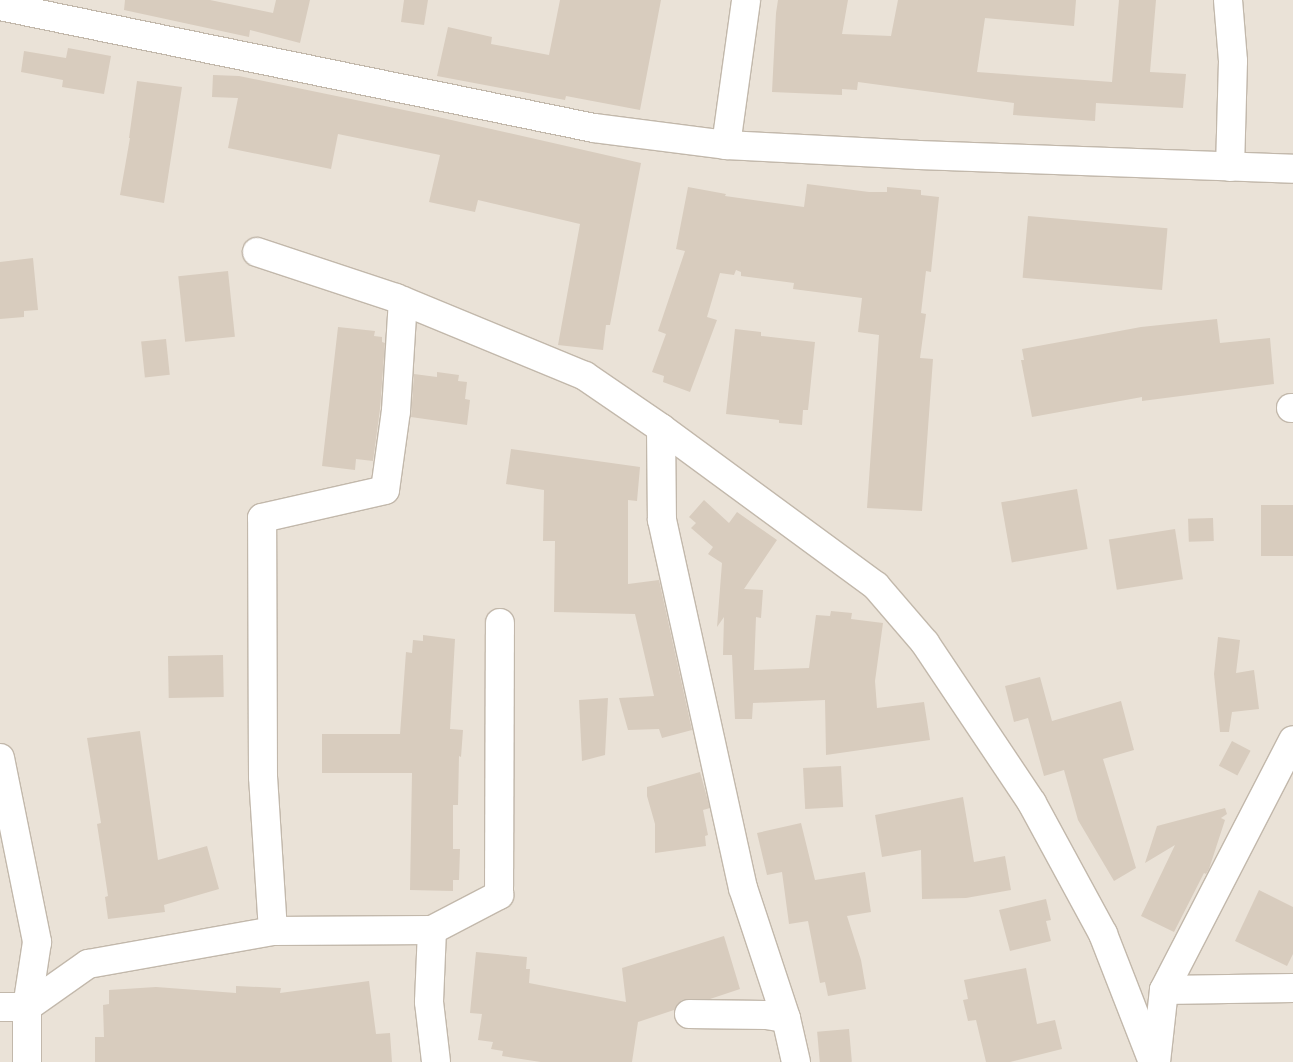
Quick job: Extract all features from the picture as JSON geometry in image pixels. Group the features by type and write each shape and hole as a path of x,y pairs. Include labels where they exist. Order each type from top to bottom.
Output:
{"street":[{"path":"726,145 746,0"},
{"path":"1228,0 1233,62 1230,167"},
{"path":"0,6 594,128 726,145 919,155 1293,169"},
{"path":"257,252 403,301 585,376 662,428 876,586 925,643 1032,803 1103,934 1155,1062"},
{"path":"273,931 263,777 262,518 385,490 396,411 403,301"},
{"path":"662,428 662,520 743,888 786,1018 796,1062"},
{"path":"0,1007 27,1008 88,964 273,931 432,930 499,895 500,624"},
{"path":"1155,1062 1164,990 1293,740"},
{"path":"0,758 37,942 27,1008 27,1062"},
{"path":"432,930 429,1002 436,1062"},
{"path":"1164,990 1293,988"},
{"path":"689,1014 766,1015 786,1018"}],"shaded area":[{"path":"0,0 1293,0 1293,1062 0,1062"}],"building":[{"path":"125,0 210,0 273,13 276,0 310,0 300,43 250,30 249,37 124,10"},
{"path":"404,0 428,0 424,25 401,22"},
{"path":"560,0 661,0 640,110 566,96 565,100 437,76 448,27 492,37 491,44 549,55"},
{"path":"778,0 848,0 842,34 891,36 898,0 1076,0 1074,26 985,18 977,72 1112,82 1119,0 1156,0 1150,72 1186,74 1183,108 1096,103 1095,121 1013,115 1014,103 858,82 857,90 842,89 842,95 772,92"},
{"path":"68,48 111,56 104,94 62,87 63,80 21,72 24,51 66,58"},
{"path":"213,75 239,76 438,117 641,163 610,325 606,325 603,350 558,345 580,224 478,200 475,212 429,202 440,155 338,134 331,169 228,148 238,98 212,97"},
{"path":"137,81 182,87 164,203 120,195"},
{"path":"807,184 869,192 887,192 887,187 921,190 921,195 939,197 931,272 926,271 921,313 926,314 920,358 933,359 922,511 867,508 879,335 858,332 862,298 793,289 794,283 741,276 741,272 736,270 734,275 720,273 707,317 717,320 690,392 663,382 664,376 652,372 666,334 658,331 685,251 676,249 688,187 726,194 725,196 804,207"},
{"path":"1028,216 1167,228 1162,290 1023,278"},
{"path":"33,258 38,310 24,311 24,317 0,319 0,262"},
{"path":"228,271 235,337 185,342 178,276"},
{"path":"1217,319 1220,343 1270,338 1274,384 1142,401 1142,397 1032,417 1021,360 1024,360 1022,349 1141,327"},
{"path":"338,327 375,331 374,336 382,337 382,342 385,343 380,409 373,461 356,459 355,470 322,466"},
{"path":"735,329 761,332 761,336 815,342 808,410 803,410 802,425 779,423 779,420 726,414"},
{"path":"166,339 170,375 145,377 141,342"},
{"path":"437,372 459,375 458,381 467,382 465,399 470,400 467,425 411,417 414,374 437,377"},
{"path":"511,449 640,467 637,501 628,500 628,584 659,580 692,730 662,738 659,729 628,730 619,698 654,696 635,614 554,612 555,541 543,541 544,490 506,484"},
{"path":"1077,489 1088,549 1012,562 1001,502"},
{"path":"704,500 729,523 737,512 777,540 744,589 763,590 761,618 756,617 754,670 809,668 816,615 830,616 831,611 852,613 851,619 883,623 875,681 877,708 924,702 930,740 826,755 825,700 753,703 752,719 735,719 732,655 723,655 724,617 717,627 722,563 708,554 713,547 691,528 696,523 689,517"},
{"path":"1261,505 1293,505 1293,556 1261,556"},
{"path":"1213,518 1214,541 1189,542 1188,519"},
{"path":"1175,529 1183,579 1117,590 1109,539"},
{"path":"423,635 455,639 450,729 463,730 461,757 459,756 458,805 453,805 453,849 460,849 459,880 453,880 453,891 410,890 412,773 322,773 322,734 400,734 406,652 412,653 413,640 423,641"},
{"path":"1218,637 1240,640 1236,673 1254,670 1259,709 1232,712 1229,732 1220,732 1214,674"},
{"path":"223,655 224,697 169,698 168,656"},
{"path":"1040,677 1052,721 1121,701 1134,750 1103,759 1136,868 1114,881 1078,820 1064,770 1044,776 1028,718 1014,722 1005,686"},
{"path":"608,698 605,755 582,761 579,700"},
{"path":"140,731 158,860 207,846 219,889 164,905 165,912 108,919 105,897 108,896 97,824 101,823 87,738"},
{"path":"1232,741 1251,751 1237,776 1219,766"},
{"path":"841,766 843,807 805,809 803,768"},
{"path":"700,772 710,808 703,810 708,835 705,836 706,846 655,853 655,824 647,796 647,787"},
{"path":"963,797 974,862 1005,856 1011,890 966,898 922,899 921,850 882,857 875,815"},
{"path":"1225,808 1227,814 1221,818 1225,820 1209,869 1206,874 1204,873 1174,932 1141,916 1175,845 1145,863 1157,826"},
{"path":"801,823 815,880 865,872 871,912 847,916 861,960 866,989 828,996 825,982 820,983 808,921 789,924 782,872 767,875 757,833"},
{"path":"1259,890 1293,907 1293,954 1287,966 1235,941"},
{"path":"1046,899 1051,920 1046,921 1051,941 1010,951 999,910"},
{"path":"724,936 740,989 710,999 682,1000 674,1010 638,1022 632,1062 541,1062 502,1056 503,1051 491,1049 493,1042 478,1040 482,1014 470,1013 476,952 527,957 526,969 530,969 529,983 626,1002 622,968"},
{"path":"1026,968 1037,1024 1055,1020 1062,1049 1010,1062 986,1062 976,1020 968,1021 963,1000 968,999 964,980"},
{"path":"369,981 376,1034 390,1033 392,1062 95,1062 95,1037 104,1037 103,1005 109,1004 109,990 156,987 236,993 236,986 281,988 280,993"},
{"path":"849,1029 852,1062 820,1062 817,1032"}]}
